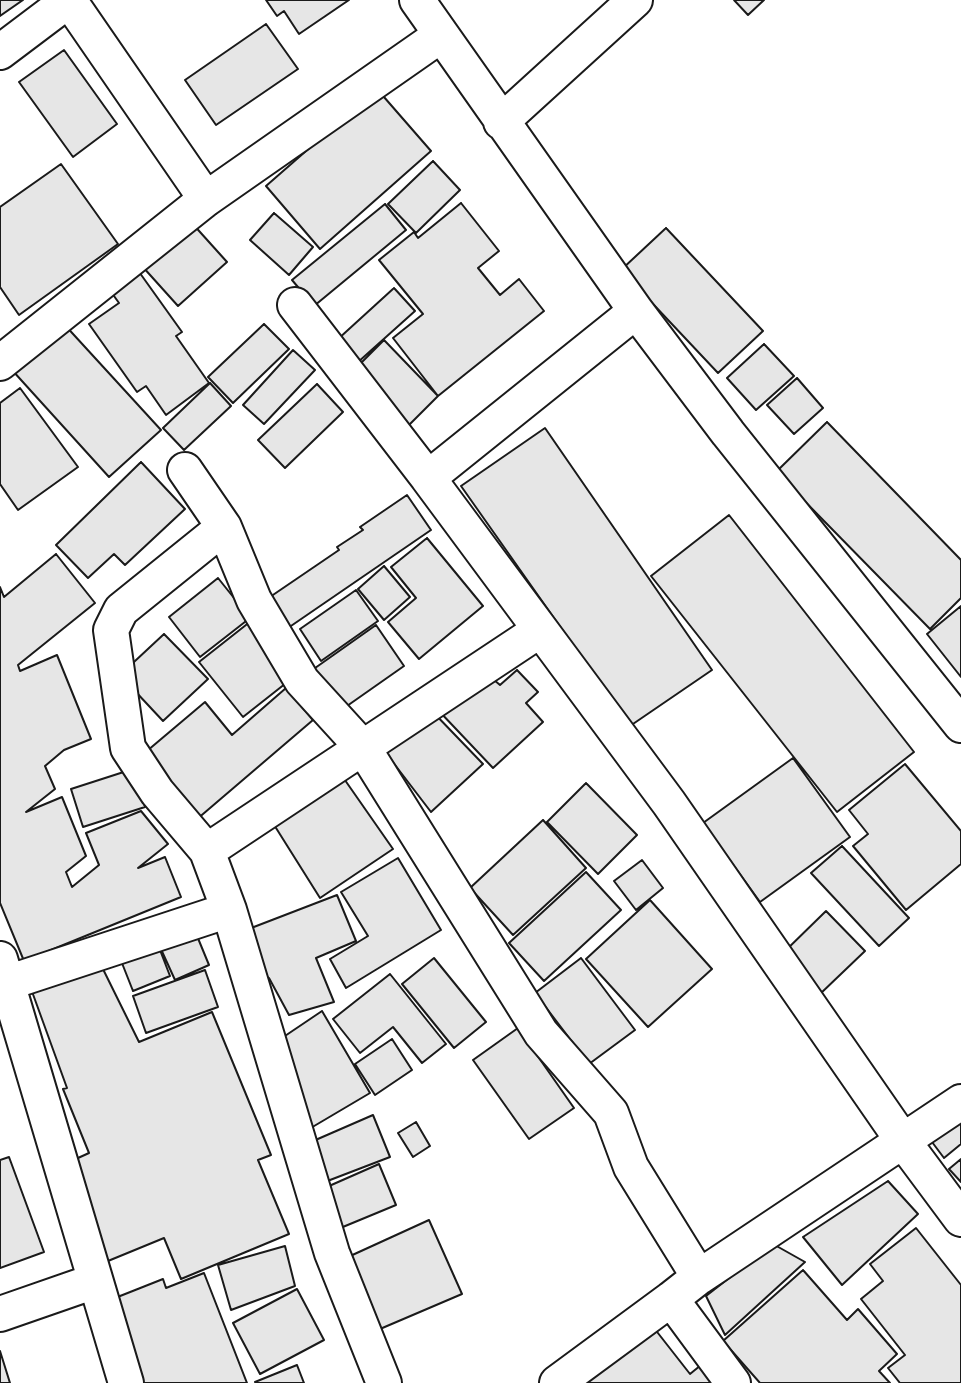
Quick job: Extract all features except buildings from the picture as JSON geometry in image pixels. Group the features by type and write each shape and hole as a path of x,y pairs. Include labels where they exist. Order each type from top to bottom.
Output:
{"street":[{"path":"0,52 69,0 206,199"},
{"path":"417,0 636,311 728,433 961,725"},
{"path":"501,122 635,0"},
{"path":"0,363 206,199 441,35"},
{"path":"295,305 428,478 669,803 903,1141 961,1219"},
{"path":"428,478 636,311"},
{"path":"185,470 224,527 254,600 302,681 364,749 541,1033 611,1113 631,1167 699,1277"},
{"path":"224,527 121,610 111,630 128,748 157,792 207,851 229,910 332,1253 384,1383"},
{"path":"207,851 540,630"},
{"path":"126,1383 95,1281 9,1032 3,971 229,910"},
{"path":"557,1383 699,1277 961,1102"},
{"path":"0,1314 95,1281"},
{"path":"671,1299 733,1383"}]}
